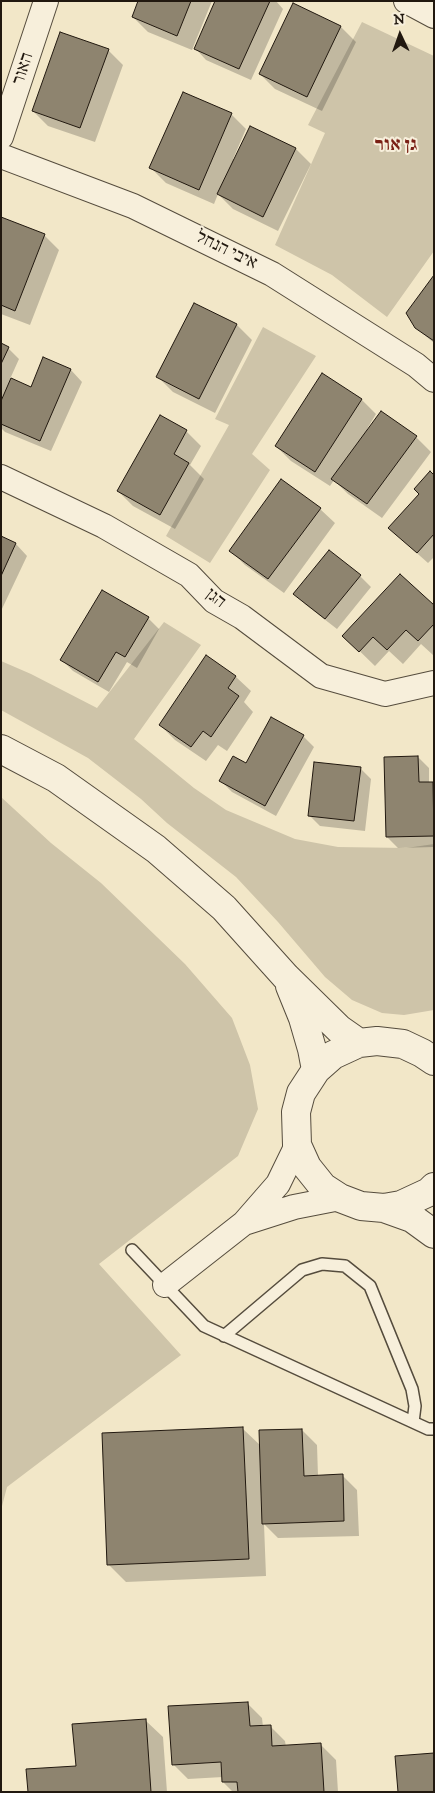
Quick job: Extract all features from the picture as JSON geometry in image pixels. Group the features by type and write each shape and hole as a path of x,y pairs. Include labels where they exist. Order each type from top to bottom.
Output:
{"street":[{"name":"האור","path":"1,137 46,1"},
{"path":"406,1 434,16"},
{"name":"איבי הנחל","path":"1,156 133,206 272,274 416,365 434,380"},
{"name":"הגן","path":"1,477 104,526 189,575 214,601 242,617 321,676 385,694 434,683"},
{"path":"1,749 56,778 156,850 224,908 286,977 339,1029 359,1043"},
{"path":"286,977 303,1018 316,1070"},
{"path":"430,1055 403,1044 376,1041 359,1043 332,1055 316,1070 301,1093 296,1112 297,1145 306,1167 323,1187 340,1198 361,1206 384,1208 412,1218 434,1234"},
{"path":"165,1285 244,1223 278,1184 297,1145"},
{"path":"384,1208 401,1205 429,1192 434,1187"},
{"path":"244,1223 294,1208 340,1198"}],"lane":[{"path":"132,1250 204,1326 428,1430 434,1429"},
{"path":"224,1336 302,1270 322,1264 345,1266 370,1286 412,1389 415,1406 413,1422"}],"shaded area":[{"path":"362,22 434,56 434,251 387,317 332,275 275,245 325,133 308,125"},
{"path":"263,327 316,356 252,454 270,470 210,563 166,536 229,425 215,419"},
{"path":"164,622 201,645 134,739 194,788 226,810 295,839 338,847 406,848 434,844 434,1010 404,1015 382,1013 352,1000 325,977 236,877 88,758 1,710 1,661 31,674 97,708"},
{"path":"1,797 51,843 101,883 185,964 232,1018 250,1065 258,1109 238,1156 99,1264 181,1355 7,1487 1,1510"}],"building":[{"path":"138,1 191,1 177,36 132,17"},
{"path":"215,1 270,1 239,69 194,49"},
{"path":"293,3 341,26 307,97 259,74"},
{"path":"60,32 109,49 80,128 32,111"},
{"path":"183,92 232,113 199,190 149,168"},
{"path":"250,126 296,148 263,217 217,194"},
{"path":"1,217 45,234 15,311 1,305"},
{"path":"434,275 434,341 415,328 406,313"},
{"path":"194,303 237,324 199,399 156,377"},
{"path":"1,343 9,347 1,364"},
{"path":"43,357 71,369 40,441 1,424 1,401 11,378 31,387"},
{"path":"322,373 362,399 315,472 275,446"},
{"path":"381,411 417,436 367,504 331,479"},
{"path":"160,415 187,430 174,454 189,463 160,515 117,491"},
{"path":"430,471 434,475 434,534 417,553 388,528 419,494 414,489"},
{"path":"281,479 321,508 268,579 229,551"},
{"path":"1,536 16,543 1,576"},
{"path":"329,550 361,575 325,619 293,594"},
{"path":"400,574 434,605 434,624 418,641 406,630 387,650 373,637 359,652 342,636"},
{"path":"102,590 149,617 125,657 116,652 98,682 60,660"},
{"path":"206,655 236,676 228,688 239,696 211,737 203,731 191,747 159,725"},
{"path":"271,717 304,735 265,806 219,781 233,756 246,763"},
{"path":"418,756 419,782 433,782 434,836 386,837 384,757"},
{"path":"314,762 361,767 354,821 308,816"},
{"path":"243,1427 249,1559 107,1565 102,1433"},
{"path":"302,1429 304,1476 343,1474 344,1521 262,1524 259,1430"},
{"path":"248,1702 250,1726 271,1725 272,1746 321,1743 324,1792 238,1792 237,1782 222,1782 221,1762 172,1765 168,1706"},
{"path":"146,1719 151,1792 28,1792 26,1769 76,1766 72,1724"},
{"path":"434,1753 434,1792 398,1792 395,1756"}],"district":[{"name":"גן אור","path":"396,146"}]}
